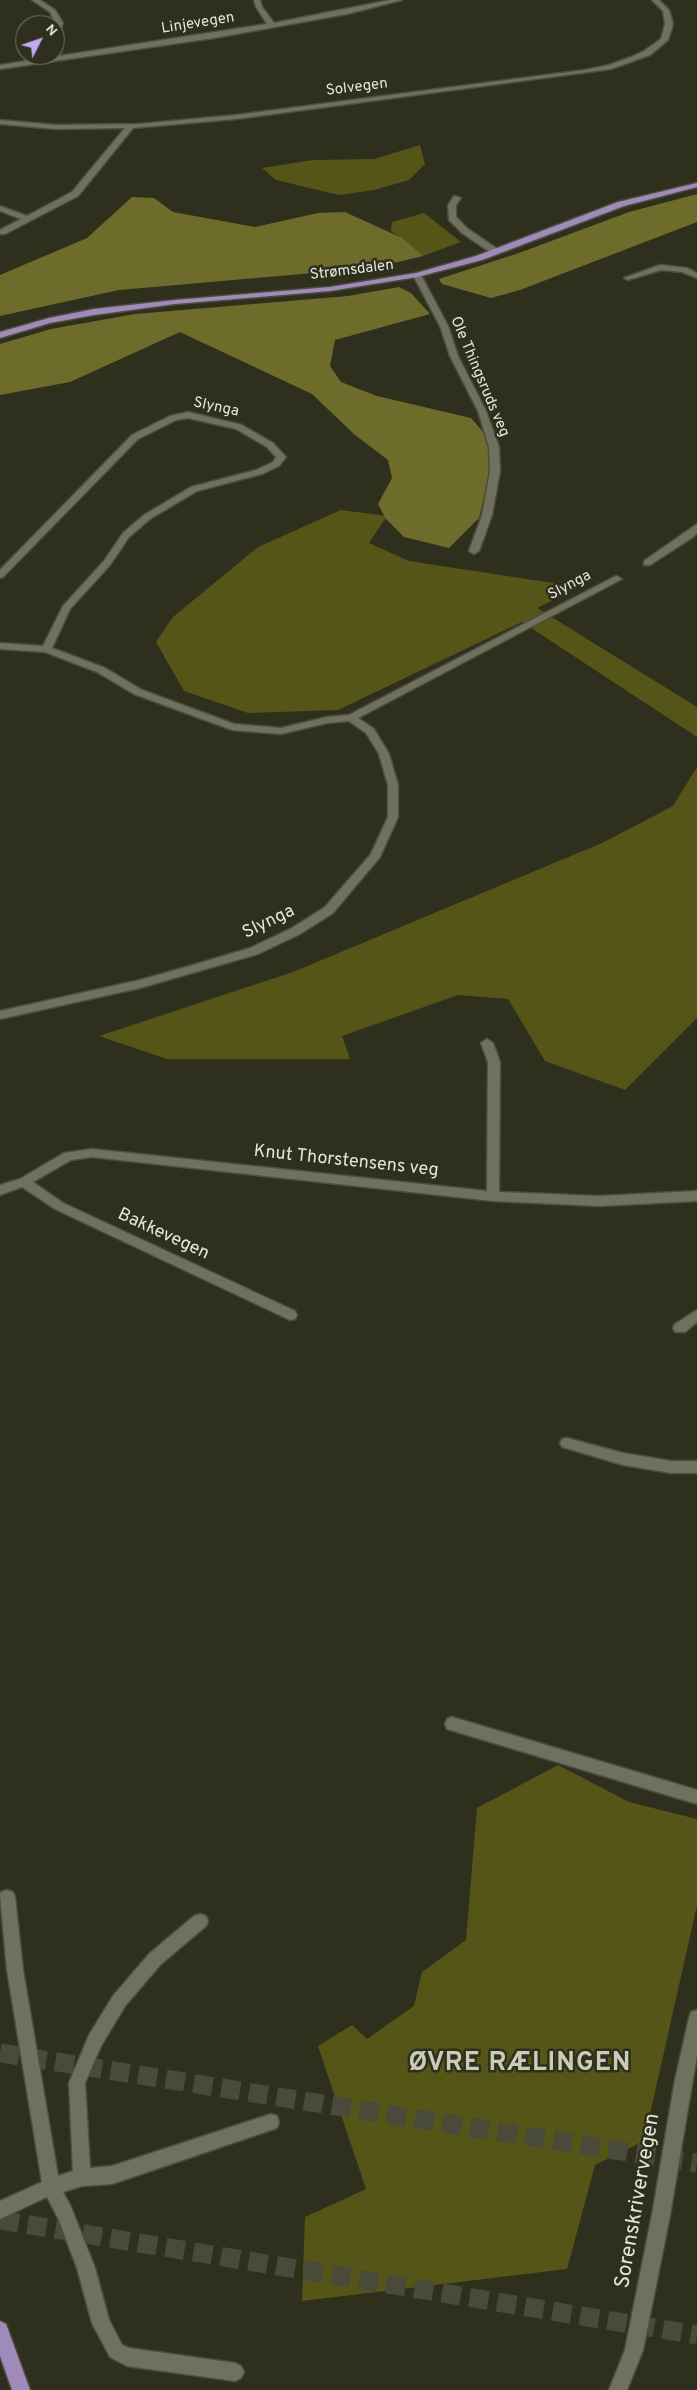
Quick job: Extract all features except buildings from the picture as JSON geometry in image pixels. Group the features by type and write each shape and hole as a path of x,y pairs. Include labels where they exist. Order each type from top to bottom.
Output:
{"main road":[{"name":"Strømsdalen","path":"0,336 48,321 102,311 175,302 347,287 417,276 460,265 613,206 697,185"},
{"path":"0,2330 21,2390"}],"street":[{"path":"35,0 55,15"},
{"path":"256,0 272,26"},
{"name":"Linjevegen","path":"65,55 272,26 399,0"},
{"name":"Solvegen","path":"0,122 56,127 130,127 141,129 416,95 611,68 647,53 664,40 669,24 666,10 655,0"},
{"name":"Linjevegen","path":"0,66 15,63"},
{"path":"2,232 65,202 82,189 130,127"},
{"path":"457,198 452,206 452,218 466,232 496,252"},
{"path":"0,208 28,219"},
{"path":"628,278 660,267 684,270 697,276"},
{"name":"Ole Thingsruds veg","path":"417,276 444,326 454,356 482,411 494,447 495,472 489,506 474,551"},
{"name":"Slynga","path":"0,575 135,437 173,418 188,415 239,426 270,444 281,457 276,464 260,472 194,490 147,517 126,535 106,563 66,608 46,649"},
{"path":"648,563 690,535 697,528"},
{"name":"Slynga","path":"0,646 46,649 100,670 138,692 232,727 281,731 327,720 352,718 411,685 617,579"},
{"name":"Slynga","path":"0,1015 140,984 254,951 296,931 329,910 376,855 393,817 393,785 384,754 370,731 352,718"},
{"path":"487,1043 494,1062 492,1196"},
{"name":"Knut Thorstensens veg","path":"0,1190 24,1182 68,1156 92,1153 492,1196 599,1202 697,1196"},
{"name":"Bakkevegen","path":"24,1182 59,1206 290,1315"},
{"path":"680,1328 697,1316"},
{"path":"567,1443 623,1459 671,1468 697,1467"},
{"path":"452,1724 697,1797"},
{"path":"7,1897 15,1970 52,2187 65,2213 86,2268 101,2324 116,2351 127,2357 235,2372"},
{"path":"82,2177 77,2083 95,2041 119,2001 155,1959 200,1921"},
{"name":"Sorenskrivervegen","path":"618,2390 634,2350 697,2018"},
{"path":"0,2210 52,2187 82,2177 112,2175 271,2122"}],"shaded area":[{"path":"420,145 425,164 409,180 374,190 339,195 276,180 262,168 313,160 374,159"},
{"path":"697,194 697,222 520,290 491,298 442,284 439,279 519,253 629,212"},
{"path":"132,197 154,198 173,212 255,227 318,213 345,212 402,238 423,256 398,262 336,271 119,290 0,316 0,275 87,238"},
{"path":"424,213 461,242 423,256 391,231 392,222"},
{"path":"399,287 411,293 430,314 335,340 330,366 341,382 377,396 471,418 491,441 489,477 479,518 449,548 404,537 386,519 378,504 392,478 388,460 355,435 312,394 180,332 70,382 0,395 0,344 51,329 135,314 348,296"},
{"path":"341,510 387,516 369,543 409,561 579,587 537,608 697,707 697,737 522,622 338,710 248,713 184,691 156,642 173,617 258,547"},
{"path":"697,767 697,1018 625,1090 545,1061 508,999 458,995 342,1036 350,1059 167,1059 99,1036 293,972 602,843 673,806"},
{"path":"558,1765 629,1802 697,1819 697,1905 644,2141 595,2165 567,2269 302,2301 305,2217 366,2189 318,2046 352,2025 367,2039 414,2006 422,1972 466,1940 477,1808"}],"tunnel":[{"path":"0,2053 697,2163"},
{"path":"0,2220 697,2335"}],"district":[{"name":"ØVRE RÆLINGEN","path":"520,2065"}]}
